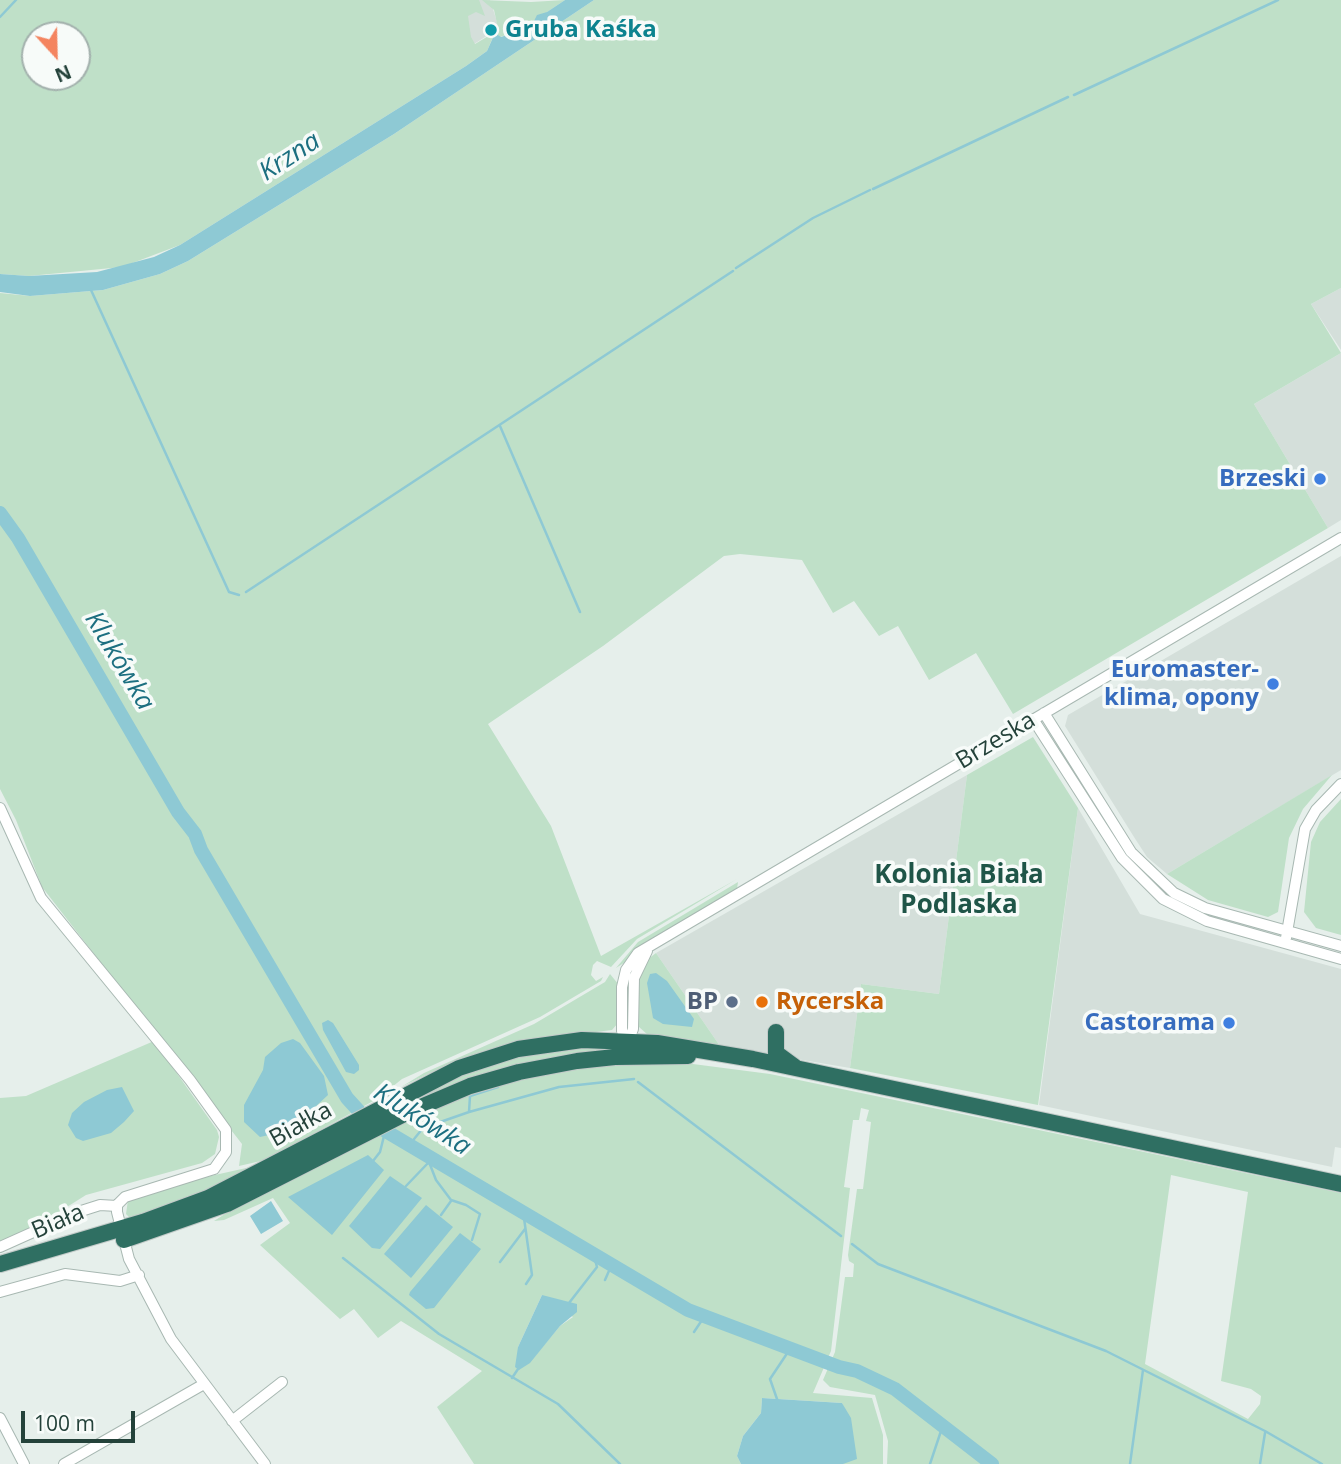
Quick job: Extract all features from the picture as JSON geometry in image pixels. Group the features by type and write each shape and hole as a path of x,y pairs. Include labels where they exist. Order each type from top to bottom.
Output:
{"highway":[{"path":"776,1032 775,1047 780,1058 807,1073"},
{"name":"Białka","path":"0,1274 227,1204 346,1135 382,1106 458,1068 508,1052 570,1041 631,1045"},
{"name":"Białka","path":"346,1135 395,1118 452,1093 504,1076 549,1065 615,1057 631,1045"},
{"path":"631,1045 691,1048 1341,1184"},
{"name":"Białka","path":"0,1264 123,1234"}],"street":[{"name":"Brzeska","path":"631,1045 634,978 652,944 1341,538"},
{"path":"1044,712 1139,870 1189,901 1341,946"},
{"path":"1034,719 1104,831 1163,899 1206,921 1341,959"},
{"path":"1284,943 1305,830 1316,810 1341,784"},
{"path":"0,808 41,898 190,1080 227,1133 226,1152 214,1168 125,1197 117,1206 123,1234 139,1275 171,1339 265,1464"},
{"name":"Biała","path":"0,1247 78,1212 100,1205 117,1206"},
{"path":"0,1292 65,1274 120,1281 139,1275"},
{"path":"232,1421 282,1382"},
{"path":"64,1464 204,1384"},
{"path":"0,1418 24,1464"}],"shaded area":[{"path":"471,0 490,0 499,28 471,46 465,15"},
{"path":"1341,288 1341,350 1311,304"},
{"name":"Brzeski","path":"1341,353 1341,520 1328,528 1254,404"},
{"path":"1341,556 1341,770 1167,874 1147,857 1134,837 1065,726 1068,715"},
{"path":"967,775 939,994 861,984 850,1068 720,1046 656,953"},
{"path":"1078,808 1140,914 1341,969 1341,1148 1335,1147 1332,1167 1039,1105"}],"green space":[{"path":"0,0 479,0 485,16 476,12 468,16 471,37 475,44 490,35 493,37 487,51 180,245 122,267 29,276 0,274"},
{"path":"482,0 565,0 519,31 500,37 495,33 498,28 494,10"},
{"path":"594,0 1341,0 1341,288 1311,304 1341,353 1254,404 1328,528 1013,714 976,653 929,680 898,626 879,636 854,601 833,613 802,560 740,554 724,556 603,646 488,724 551,826 601,956 737,879 637,939 611,967 597,961 593,965 591,975 596,981 603,977 601,981 540,1017 402,1079 377,1099 265,1160 239,1166 242,1144 42,887 16,820 0,789 0,293 30,296 103,290 160,274 188,261 394,134"},
{"path":"1033,737 1078,808 1038,1105 850,1068 861,984 939,994 967,775"},
{"path":"1332,775 1303,809 1289,838 1278,912 1268,917 1208,900 1167,874"},
{"path":"1341,799 1341,935 1316,928 1304,912 1311,842 1320,822"},
{"path":"738,882 737,889 616,968 638,942"},
{"path":"656,953 720,1046 648,1035 639,1027 636,987 644,962"},
{"path":"610,974 619,985 618,1023 612,1030 522,1041 494,1048 451,1063 401,1087 424,1073 534,1024 605,982"},
{"path":"154,1041 217,1130 219,1137 215,1154 202,1163 86,1195 35,1227 0,1242 0,1098 26,1096"},
{"path":"548,1047 616,1048 384,1116 453,1074"},
{"path":"662,1060 770,1074 1341,1193 1341,1464 887,1464 888,1441 875,1395 830,1387 823,1380 835,1352 845,1277 853,1277 854,1264 849,1261 848,1255 857,1189 863,1189 871,1122 866,1121 869,1110 861,1108 859,1120 853,1120 844,1187 850,1188 831,1351 813,1393 872,1398 883,1435 883,1464 843,1464 853,1434 842,1403 762,1398 761,1413 743,1436 737,1456 741,1464 474,1464 437,1407 482,1371 401,1321 378,1338 354,1309 340,1319 260,1245 290,1223 273,1198 224,1220 214,1221 245,1201 435,1104 538,1072","holes":["1171,1175 1248,1192 1221,1381 1251,1389 1261,1396 1260,1404 1248,1419 1145,1364","542,1295 573,1317 560,1326 533,1358 518,1347"]},
{"path":"264,1164 249,1174 132,1220 126,1214 128,1200 206,1177"}],"water":[{"path":"565,0 594,0 394,134 188,261 160,274 103,290 30,296 0,292 0,274 29,276 97,272 154,257 180,245 466,66 487,51 495,33 501,37 519,31 534,21 537,15"},
{"path":"656,973 667,981 694,1019 692,1027 663,1024 653,1018 647,983 650,974"},
{"path":"328,1020 333,1023 359,1065 359,1070 354,1074 346,1072 323,1030 322,1023"},
{"path":"293,1039 300,1043 324,1076 328,1095 315,1107 269,1135 260,1137 244,1122 244,1105 263,1070 265,1057 281,1043"},
{"path":"122,1087 134,1111 111,1133 83,1141 76,1138 68,1125 72,1113 84,1102 107,1090"},
{"path":"368,1155 384,1170 332,1235 288,1197"},
{"path":"390,1176 422,1198 380,1249 372,1248 349,1226"},
{"path":"271,1201 283,1221 261,1234 250,1216"},
{"path":"426,1205 453,1227 411,1278 384,1254"},
{"path":"460,1233 481,1249 434,1308 426,1309 409,1295 410,1292"},
{"path":"542,1295 577,1304 577,1312 560,1326 530,1363 519,1370 515,1367 518,1347"},
{"path":"762,1398 842,1403 851,1418 857,1459 843,1464 741,1464 737,1456 743,1436 761,1413"}],"waterway":[{"path":"0,17 16,0"},
{"path":"1074,95 1278,0"},
{"path":"873,189 1068,97"},
{"path":"736,268 813,218 870,190"},
{"path":"246,592 733,271"},
{"path":"91,290 229,592 239,595"},
{"path":"500,426 580,612"},
{"name":"Klukówka","path":"0,513 18,538 178,812 195,834 201,850 347,1098 367,1120 688,1310 839,1367 857,1371 895,1389 992,1464"},
{"path":"410,1144 423,1128 469,1112 559,1087 634,1079"},
{"path":"638,1082 841,1236"},
{"path":"469,1112 470,1096 498,1087"},
{"path":"373,1161 380,1152 385,1132"},
{"path":"431,1157 429,1162 436,1180 451,1200 480,1214 472,1240"},
{"path":"406,1186 429,1162"},
{"path":"441,1215 451,1201"},
{"path":"523,1211 532,1275 526,1284"},
{"path":"500,1262 525,1229"},
{"path":"852,1244 878,1264 1106,1351 1265,1431 1322,1464"},
{"path":"569,1303 597,1267 593,1253"},
{"path":"343,1258 439,1334 558,1404 620,1464"},
{"path":"605,1280 612,1264"},
{"path":"694,1332 704,1317"},
{"path":"777,1399 770,1379 790,1349"},
{"path":"512,1378 520,1366"},
{"path":"1130,1464 1143,1370"},
{"path":"930,1464 943,1425"},
{"path":"1260,1464 1265,1433"}],"place":[{"name":"Gruba Kaśka","path":"491,30"},
{"name":"Brzeski","path":"1320,479"},
{"name":"Euromaster- klima, opony","path":"1273,684"},
{"name":"BP","path":"732,1002"},
{"name":"Rycerska","path":"762,1002"},
{"name":"Castorama","path":"1229,1023"}],"district":[{"name":"Kolonia Biała Podlaska","path":"959,891"}],"water label":[{"name":"Krzna","path":"290,157"}]}
